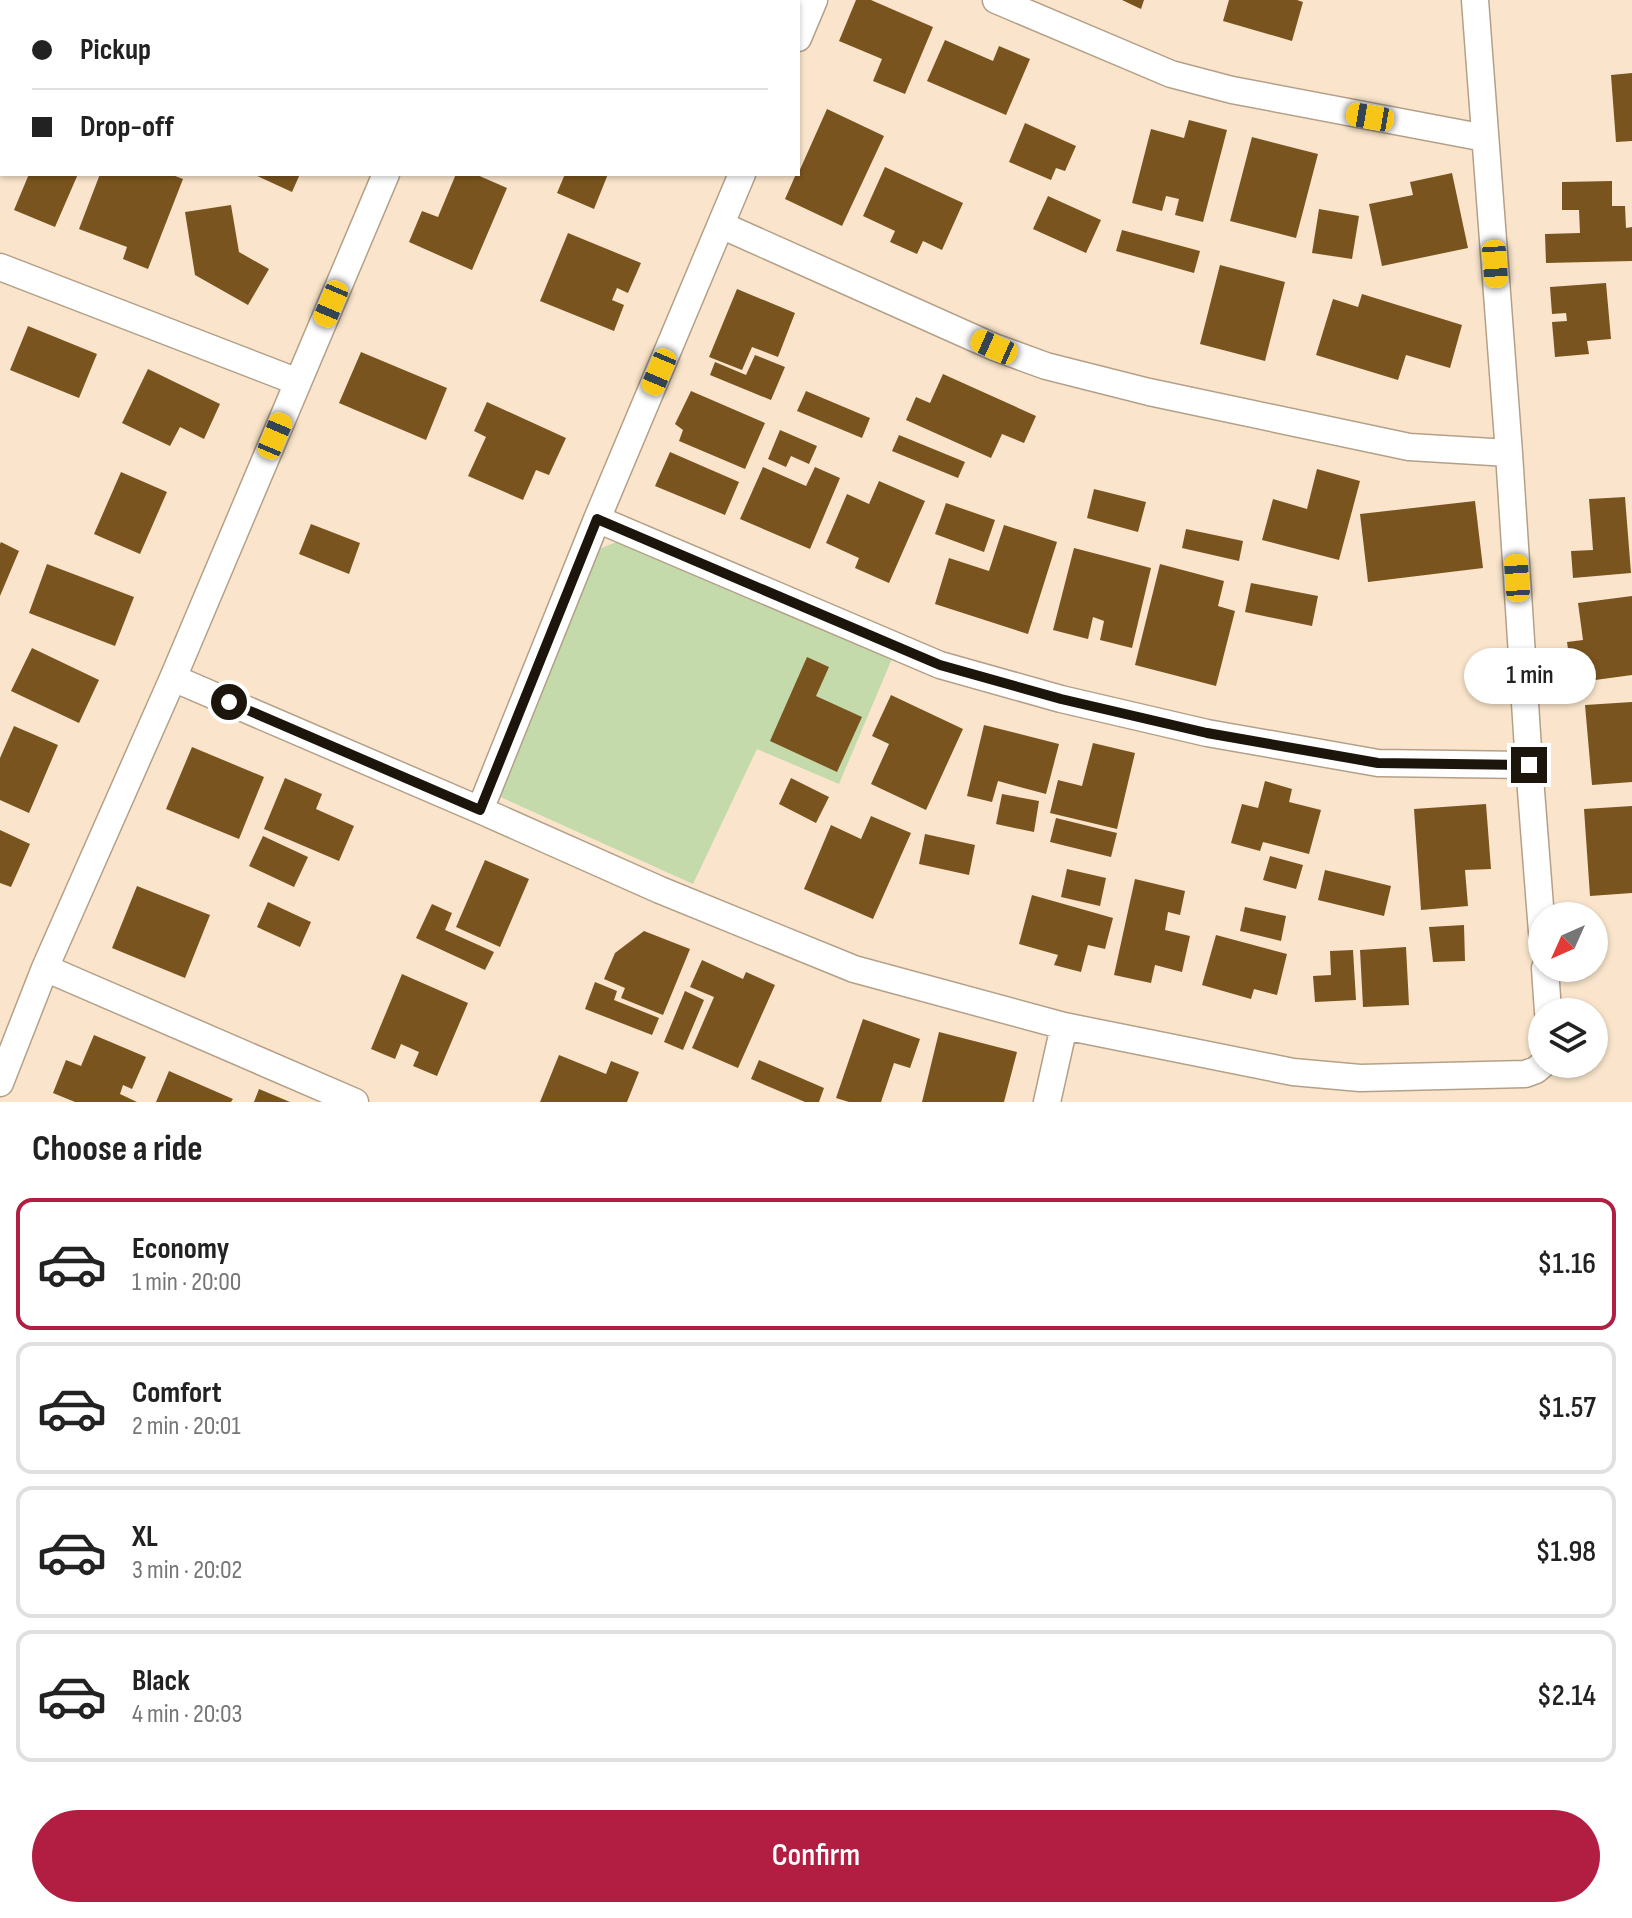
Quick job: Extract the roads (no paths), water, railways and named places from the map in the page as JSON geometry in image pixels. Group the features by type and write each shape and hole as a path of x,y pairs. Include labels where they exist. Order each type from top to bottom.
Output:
{"street":[{"path":"800,33 814,0"},
{"path":"996,0 1171,74 1246,93 1485,138"},
{"path":"1475,0 1540,902"},
{"path":"0,1083 45,968 173,678 385,176"},
{"path":"480,810 597,519 741,176"},
{"path":"721,225 994,347 1046,366 1365,439 1409,447 1509,453"},
{"path":"0,267 298,382"},
{"path":"597,519 940,665 1061,699 1207,733 1378,763 1529,765"},
{"path":"173,678 660,890 854,969 1064,1026 1293,1072 1360,1078 1528,1073"},
{"path":"45,968 355,1102"},
{"path":"1047,1102 1064,1026"}]}
